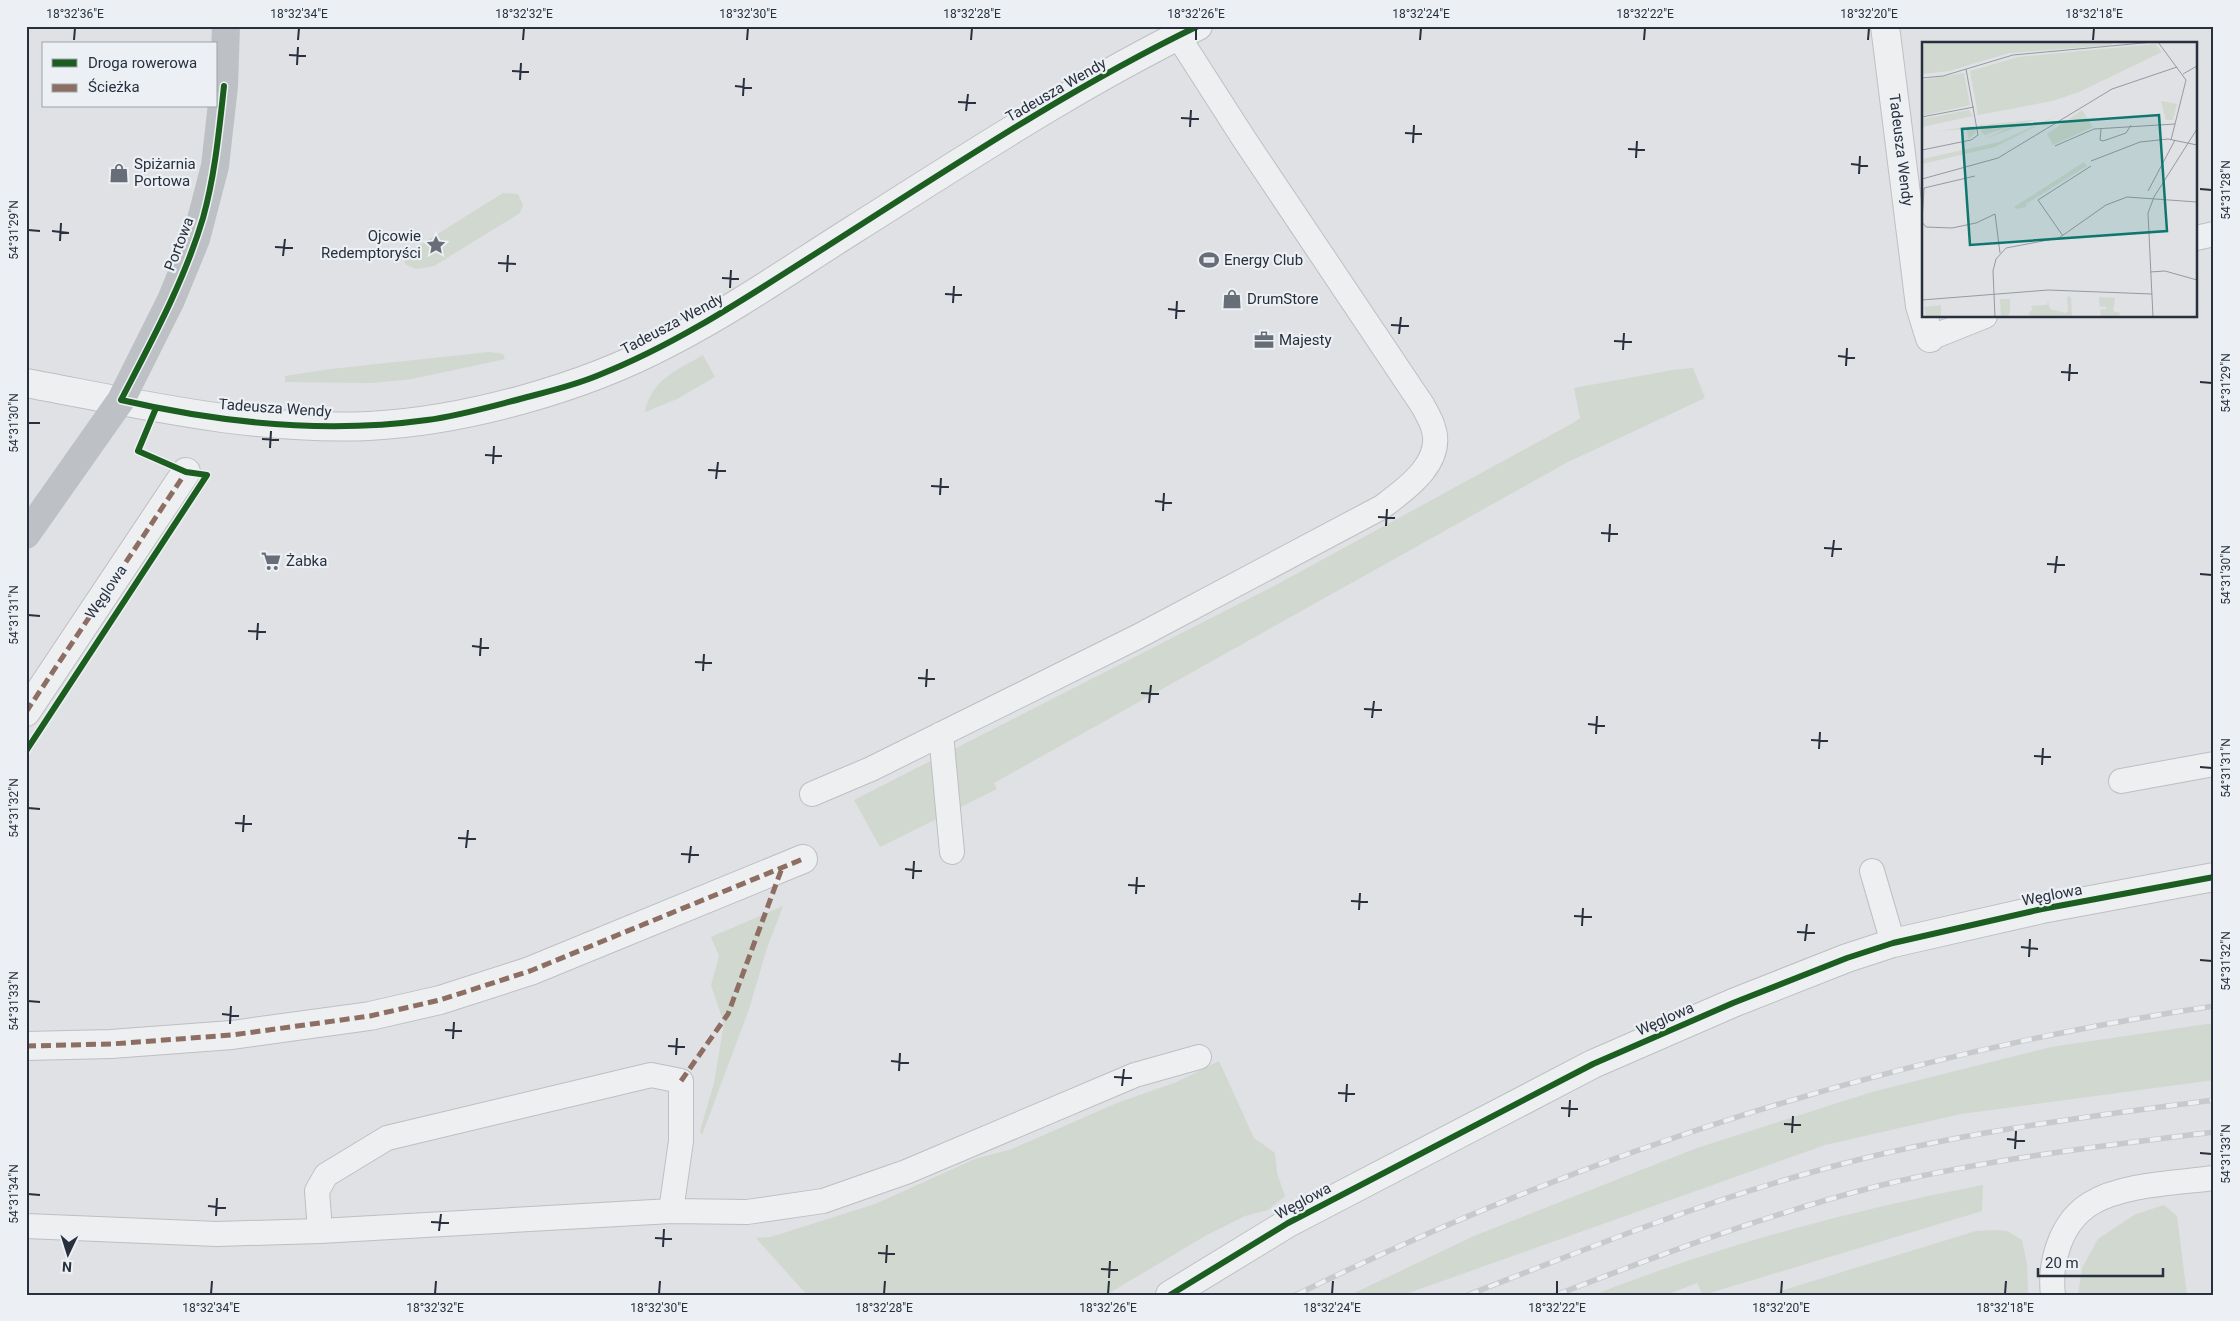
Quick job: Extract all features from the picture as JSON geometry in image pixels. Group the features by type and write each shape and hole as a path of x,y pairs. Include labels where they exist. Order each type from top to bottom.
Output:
{"street":[{"name":"Portowa","path":"121,400 171,300 203,218 215,166 224,86 226,26"},
{"name":"Tadeusza Wendy","path":"1869,26 1886,38 1922,312"},
{"name":"Tadeusza Wendy","path":"26,383 156,408 265,423 370,426 429,420 564,388 600,375 670,342 763,287 1013,130 1188,31"},
{"name":"Tadeusza Wendy","path":"1924,318 1930,338"},
{"path":"26,535 121,400"},
{"name":"Węglowa","path":"26,712 186,472"},
{"path":"26,1046 111,1044 232,1035 370,1016 440,1000 530,971 803,859"},
{"name":"Węglowa","path":"1170,1295 1288,1223 1593,1064 1733,1003 1847,958 1893,943 2042,909 2214,877"}],"lane":[{"path":"812,794 871,769 1137,637 1382,507 1414,482 1430,461 1435,446 1434,428 1423,406 1249,147 1188,31"},
{"path":"2198,238 2214,234"},
{"path":"1930,338 1980,318"},
{"path":"941,734 952,852"},
{"path":"2121,781 2214,764"},
{"path":"1872,872 1893,943"},
{"path":"26,1226 217,1234 320,1231 672,1211 746,1212 823,1201 906,1172 1135,1075 1199,1057"},
{"path":"320,1231 317,1191 326,1175 387,1138 651,1075 681,1081 681,1141 672,1211"},
{"path":"2053,1295 2053,1264 2060,1240 2073,1220 2090,1204 2114,1194 2138,1188 2214,1178"}],"shaded area":[{"path":"503,193 518,194 523,205 520,213 434,266 416,269 405,264 404,255"},
{"path":"489,352 503,354 505,359 412,379 371,383 285,382 285,376 331,369"},
{"path":"703,355 715,377 677,399 645,412 653,392 666,377"},
{"path":"1693,368 1705,398 1566,463 994,783 997,789 880,847 854,800 1274,586 1573,423 1580,418 1574,388"},
{"path":"783,906 767,948 749,1009 702,1135 700,1131 714,1083 724,1024 711,985 719,956 711,937"},
{"path":"2214,1023 2214,1080 1961,1114 1825,1145 1403,1295 1350,1295 1474,1236 1697,1148 1872,1092 2051,1047"},
{"path":"1219,1061 1254,1138 1275,1153 1277,1173 1285,1196 1268,1210 1245,1216 1205,1236 1106,1295 807,1295 756,1238 771,1237 875,1204 975,1159 1012,1149 1117,1103 1177,1082"},
{"path":"1983,1185 1982,1211 1703,1295 1697,1283 1666,1295 1593,1295 1689,1260 1786,1231 1883,1206"},
{"path":"2164,1205 2177,1216 2187,1295 2078,1295 2082,1268 2098,1239 2134,1215"},
{"path":"1976,1231 2007,1231 2022,1240 2027,1265 2028,1295 1767,1295"}],"railway":[{"path":"1296,1295 1405,1243 1516,1196 1629,1153 1744,1115 1860,1081 1977,1051 2095,1026 2214,1006"},
{"path":"1468,1295 1601,1243 1690,1211 1827,1168 1923,1145 2019,1127 2214,1100"},
{"path":"1556,1295 1756,1222 1878,1186 2003,1161 2214,1132"}],"marked path":[{"path":"26,712 186,472"},
{"path":"26,1046 111,1044 232,1035 370,1016 440,1000 530,971 803,859"},
{"path":"681,1081 728,1014 782,868"}],"cycle path":[{"path":"224,86 211,186 203,218 177,288 121,400 197,415 274,424 312,426 389,424 450,416 560,388 599,375 658,348 716,316 1055,103 1150,50 1198,26"},
{"path":"26,751 207,475 186,472 138,451 156,408"},
{"path":"1170,1295 1288,1223 1593,1064 1733,1003 1847,958 1893,943 2042,909 2214,877"}],"place":[{"name":"Spiżarnia Portowa","path":"119,173"},
{"name":"Ojcowie Redemptoryści","path":"436,245"},
{"name":"Energy Club","path":"1209,260"},
{"name":"DrumStore","path":"1232,299"},
{"name":"Majesty","path":"1264,340"},
{"name":"Żabka","path":"271,561"}]}
